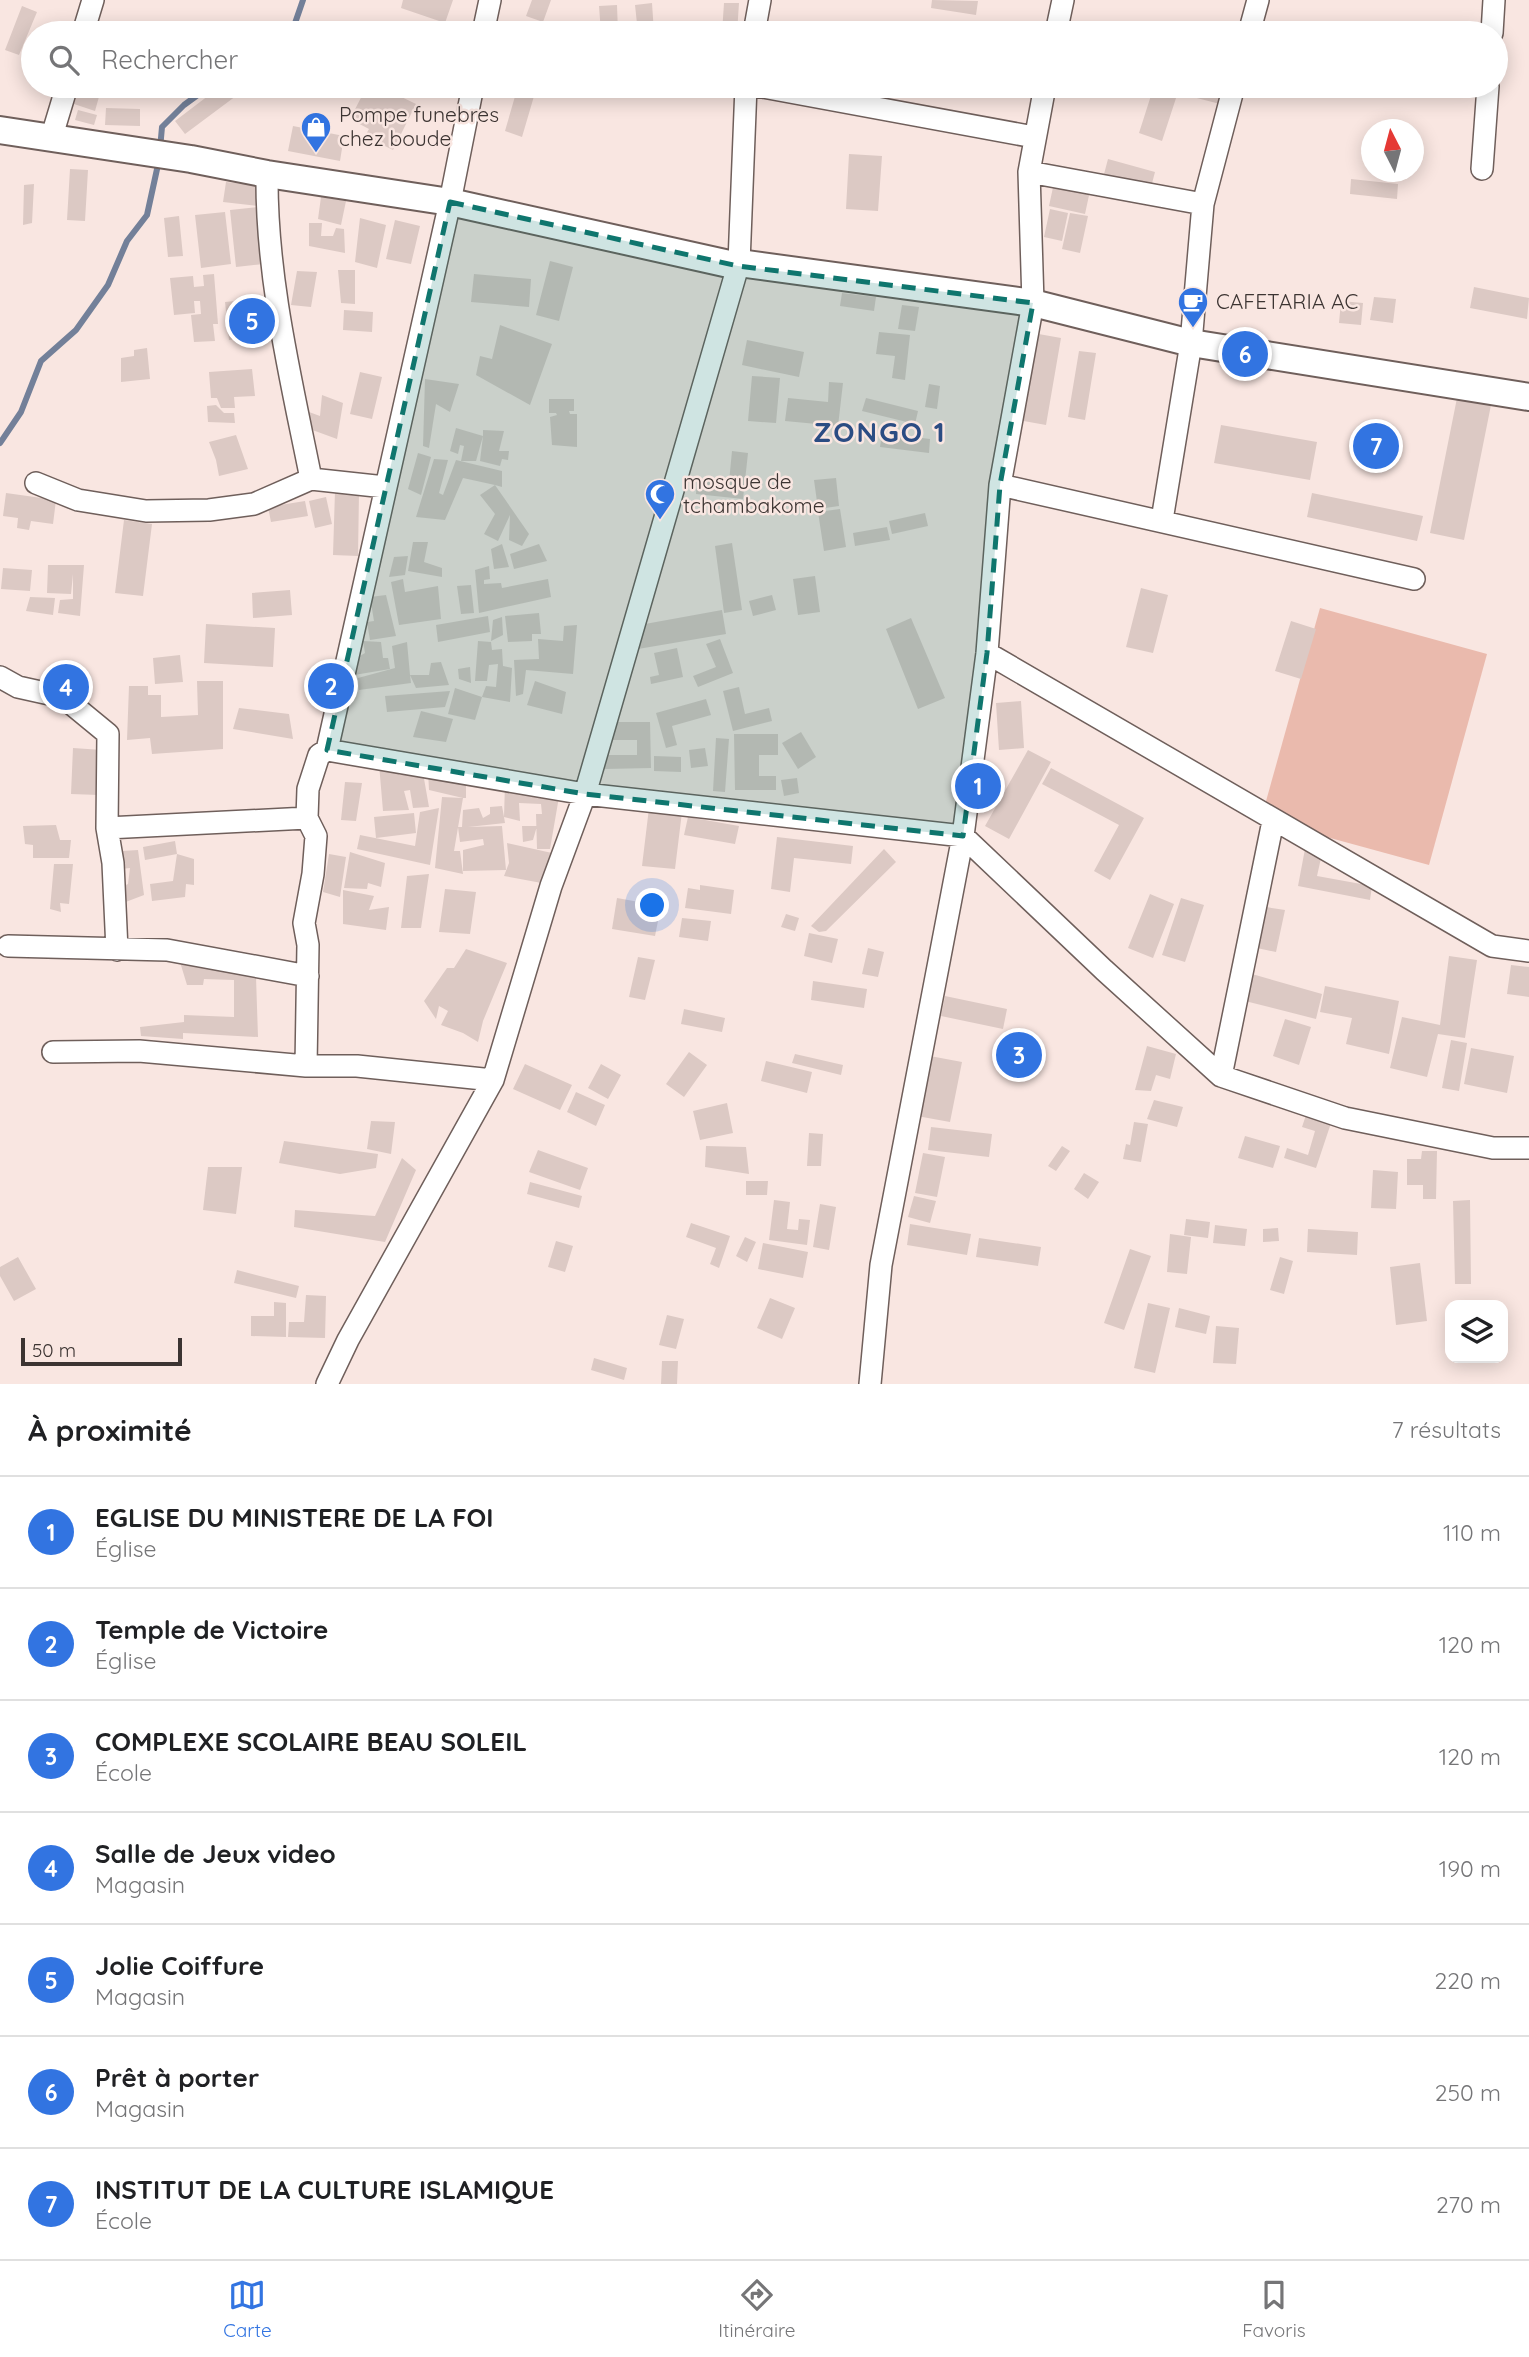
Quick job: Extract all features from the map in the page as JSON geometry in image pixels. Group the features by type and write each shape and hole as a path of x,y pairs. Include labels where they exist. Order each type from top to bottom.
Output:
{"street":[{"path":"87,21 93,0"},
{"path":"486,21 490,0"},
{"path":"756,21 760,0"},
{"path":"1059,21 1063,0"},
{"path":"1252,21 1258,0"},
{"path":"1493,21 1494,0"},
{"path":"51,139 63,98"},
{"path":"327,750 450,202 471,98"},
{"path":"327,1384 355,1328 493,1080 551,886 585,794 738,264 745,98"},
{"path":"822,98 1034,137"},
{"path":"870,1384 881,1265 963,836 987,653 1000,485 1033,303 1030,172 1042,98"},
{"path":"1162,520 1191,343 1202,204 1231,98"},
{"path":"1482,169 1487,98"},
{"path":"0,130 450,202 738,264 1033,303 1191,343 1529,397"},
{"path":"1030,172 1202,204"},
{"path":"267,174 267,210 281,327 311,479"},
{"path":"36,483 78,500 146,512 209,510 254,504 311,479 385,487"},
{"path":"1000,485 1414,579"},
{"path":"987,653 1492,946 1529,951"},
{"path":"0,677 19,687 63,697 108,734 107,828 113,863 117,950"},
{"path":"306,1066 308,945 304,923 313,874 316,836 307,818 308,789 319,755 327,750 585,794 963,836 1221,1076 1345,1118 1493,1148 1529,1148"},
{"path":"107,828 307,818"},
{"path":"1221,1076 1273,821"},
{"path":"8,946 167,950 308,976"},
{"path":"53,1052 139,1051 306,1066 357,1066 493,1080"}],"highlighted area":[{"path":"450,202 738,266 1033,303 1000,485 987,653 963,836 585,794 327,750"}],"shaded area":[{"path":"1320,608 1487,654 1429,865 1261,819"}],"building":[{"path":"403,0 453,0 446,21 401,8"},
{"path":"532,0 551,0 543,21 526,16"},
{"path":"932,0 978,1 976,15 931,8"},
{"path":"652,3 653,21 637,21 635,5"},
{"path":"724,3 739,3 738,21 723,21"},
{"path":"617,5 618,21 600,21 599,6"},
{"path":"22,6 37,12 33,21 21,21 19,55 5,50"},
{"path":"76,98 99,98 95,111 74,104"},
{"path":"205,98 233,98 185,134 175,121"},
{"path":"361,98 404,98 416,104 393,150 365,136 369,129 350,119"},
{"path":"515,98 533,98 522,137 505,131"},
{"path":"1150,98 1176,98 1162,141 1139,133"},
{"path":"1197,98 1222,98 1220,104"},
{"path":"106,108 140,109 140,126 105,125"},
{"path":"78,110 97,115 94,125 75,120"},
{"path":"293,126 344,136 340,161 288,151"},
{"path":"849,154 882,156 878,211 846,209"},
{"path":"1108,159 1155,172 1150,191 1103,178"},
{"path":"70,169 88,170 85,221 67,220"},
{"path":"1055,178 1091,186 1085,214 1049,206"},
{"path":"1351,179 1398,184 1397,199 1350,194"},
{"path":"226,182 262,186 259,206 223,202"},
{"path":"34,184 32,223 23,225 24,185"},
{"path":"321,197 346,201 341,225 318,219"},
{"path":"258,207 264,264 236,267 230,210"},
{"path":"1050,209 1068,213 1062,241 1044,237"},
{"path":"225,212 231,264 201,268 195,215"},
{"path":"1070,213 1088,216 1080,253 1062,249"},
{"path":"179,216 183,256 168,257 164,218"},
{"path":"360,218 386,225 377,268 355,262"},
{"path":"395,220 420,226 411,264 386,259"},
{"path":"309,223 322,223 321,236 333,236 336,228 344,229 345,253 309,246"},
{"path":"550,261 573,267 559,321 536,315"},
{"path":"338,270 355,270 355,304 341,303"},
{"path":"297,271 317,272 311,307 291,305"},
{"path":"214,274 218,324 213,324 215,341 194,342 191,315 201,314 200,301 194,301 195,313 174,315 170,278 193,276 194,287 204,286 203,275"},
{"path":"474,274 531,279 529,307 471,302"},
{"path":"1474,287 1529,298 1527,319 1470,308"},
{"path":"842,293 876,297 874,311 840,306"},
{"path":"1374,297 1396,299 1393,323 1370,320"},
{"path":"255,299 259,329 254,329 255,337 229,340 225,302"},
{"path":"1341,301 1363,303 1361,325 1339,323"},
{"path":"902,305 919,307 915,331 898,329"},
{"path":"344,310 373,312 372,332 343,330"},
{"path":"500,325 552,344 530,405 476,375 480,356 492,359"},
{"path":"879,332 910,335 905,380 892,378 895,356 876,354"},
{"path":"1033,333 1061,338 1046,425 1018,420"},
{"path":"747,340 804,352 799,377 742,365"},
{"path":"147,348 150,379 121,382 121,358 134,356 134,350"},
{"path":"1079,351 1096,353 1085,420 1068,417"},
{"path":"252,369 255,396 234,397 235,408 221,408 217,398 211,398 209,372"},
{"path":"360,372 382,377 372,419 350,414"},
{"path":"752,376 780,378 776,423 748,421"},
{"path":"425,379 459,384 450,412 436,404 429,448 423,446"},
{"path":"829,382 843,383 838,426 785,421 788,398 828,402"},
{"path":"929,384 940,386 937,409 925,407"},
{"path":"1458,393 1492,400 1464,540 1430,533"},
{"path":"322,395 343,403 337,439 307,428 309,412 320,416"},
{"path":"866,398 918,411 915,424 862,411"},
{"path":"549,399 574,399 574,411 569,411 570,414 577,414 577,447 552,445 550,417 557,415 549,413"},
{"path":"216,405 224,413 234,413 235,423 208,422 207,406"},
{"path":"1221,425 1317,442 1310,480 1214,463"},
{"path":"456,428 483,436 476,461 461,461 464,446 460,445 458,454 450,451"},
{"path":"483,430 504,431 499,451 509,451 508,460 502,459 500,466 480,461"},
{"path":"882,433 930,439 929,453 880,447"},
{"path":"236,435 248,469 219,476 209,442"},
{"path":"732,451 748,453 743,499 696,494 697,479 729,482"},
{"path":"418,453 431,457 421,495 408,489"},
{"path":"434,459 448,460 439,493 443,495 456,460 502,471 502,487 463,478 445,520 416,517"},
{"path":"836,478 839,506 818,509 814,480"},
{"path":"495,485 529,534 522,546 509,540 510,515 498,541 484,534 495,514 480,495"},
{"path":"335,491 359,492 358,556 333,555"},
{"path":"6,493 56,500 53,524 31,521 29,530 17,528 18,518 3,516"},
{"path":"1312,493 1423,516 1417,541 1307,517"},
{"path":"326,497 332,524 315,528 309,501"},
{"path":"305,501 308,516 271,522 268,507"},
{"path":"840,509 846,547 824,551 818,512"},
{"path":"925,513 928,526 892,534 889,521"},
{"path":"124,520 152,524 143,596 115,593"},
{"path":"887,527 890,540 855,546 853,533"},
{"path":"413,542 428,542 424,562 442,568 442,577 408,571"},
{"path":"732,543 742,610 724,613 715,546"},
{"path":"502,544 509,567 494,569 491,549"},
{"path":"539,544 547,561 514,569 510,554"},
{"path":"408,556 405,575 389,577 394,557"},
{"path":"48,565 84,565 80,616 58,613 60,600 73,599 73,574 71,594 47,593"},
{"path":"489,566 490,579 484,580 484,584 501,583 502,588 548,579 551,597 479,613 475,570"},
{"path":"3,568 32,570 30,591 1,589"},
{"path":"815,576 820,612 798,615 793,579"},
{"path":"403,579 405,592 438,586 441,619 399,625 391,582"},
{"path":"471,585 474,613 461,614 457,586"},
{"path":"1141,588 1168,595 1153,653 1126,647"},
{"path":"290,590 292,615 253,618 252,593"},
{"path":"386,595 396,636 370,640 367,622 374,621 370,597"},
{"path":"772,595 776,610 753,616 749,601"},
{"path":"30,597 55,598 53,615 26,611"},
{"path":"722,610 726,634 638,649 634,626"},
{"path":"539,613 541,634 532,634 532,641 508,642 505,616"},
{"path":"488,616 490,632 438,642 436,625"},
{"path":"502,617 503,635 491,641 493,620"},
{"path":"911,618 945,698 918,709 886,629"},
{"path":"1291,621 1316,629 1301,679 1275,671"},
{"path":"206,624 275,628 273,667 204,663"},
{"path":"577,625 573,674 526,670 523,694 516,696 514,660 539,659 538,639 563,641 564,626"},
{"path":"720,639 733,673 698,687 693,676 716,667 706,644"},
{"path":"363,641 381,642 383,658 388,658 390,669 348,676 346,664 365,653"},
{"path":"478,641 491,642 492,650 502,649 503,666 512,668 510,702 482,697 486,686 496,687 498,664 489,665 487,681 475,681"},
{"path":"407,642 411,683 359,690 358,678 395,668 392,646"},
{"path":"677,648 683,677 651,684 650,677 659,675 654,653"},
{"path":"180,655 183,682 155,684 153,658"},
{"path":"441,662 449,685 416,688 410,675 429,675 431,663"},
{"path":"470,667 471,683 459,679 458,669"},
{"path":"197,681 223,681 223,749 152,754 150,738 127,740 129,686 148,686 148,695 161,695 161,717 198,715"},
{"path":"535,681 566,692 562,714 527,705"},
{"path":"739,687 745,714 769,708 772,721 733,731 723,691"},
{"path":"455,688 482,697 475,720 448,714"},
{"path":"450,691 445,707 387,712 385,696"},
{"path":"706,699 711,715 672,726 677,745 666,748 656,713"},
{"path":"1021,701 1024,748 999,750 996,703"},
{"path":"239,708 289,714 293,739 233,729"},
{"path":"421,711 453,719 446,742 413,737"},
{"path":"609,722 650,722 651,768 605,769 605,755 637,755 637,740 609,740"},
{"path":"801,732 816,757 798,769 782,743"},
{"path":"734,734 778,734 778,755 759,755 759,776 776,776 776,790 735,790"},
{"path":"716,738 729,739 725,792 713,791"},
{"path":"73,748 102,750 99,795 71,794"},
{"path":"705,748 708,766 691,768 689,750"},
{"path":"1028,750 1051,762 1009,839 985,826"},
{"path":"654,756 681,757 681,772 654,771"},
{"path":"379,764 398,768 399,775 423,773 429,807 413,808 410,790 404,791 409,810 383,811"},
{"path":"1051,768 1144,818 1110,880 1094,871 1119,825 1042,784"},
{"path":"428,771 466,777 466,798 429,790"},
{"path":"797,778 799,793 784,796 781,780"},
{"path":"345,782 362,783 356,821 341,820"},
{"path":"505,783 560,791 550,849 537,849 536,814 542,814 541,804 519,803 520,821 504,817"},
{"path":"442,797 463,798 454,851 460,851 463,874 435,868"},
{"path":"502,806 505,823 468,827 502,826 506,870 463,871 463,850 484,845 483,839 460,842 458,827 462,827 463,810 479,808 483,818 490,814 490,807"},
{"path":"439,808 430,865 357,849 360,835 415,846 420,812"},
{"path":"649,808 682,812 675,869 642,866"},
{"path":"414,813 416,833 376,838 374,817"},
{"path":"688,817 739,826 735,844 684,835"},
{"path":"56,825 60,840 71,840 69,858 33,858 33,845 25,844 23,826"},
{"path":"522,826 537,826 533,840 523,842"},
{"path":"777,837 853,846 851,864 794,858 790,892 771,889"},
{"path":"175,841 177,854 145,860 143,847"},
{"path":"507,843 552,853 547,884 504,876 509,863"},
{"path":"884,849 896,862 826,931 819,932 811,926"},
{"path":"1305,849 1321,858 1317,876 1372,886 1370,900 1298,886"},
{"path":"138,850 144,895 123,903 119,888 128,884 130,868 121,869 122,851"},
{"path":"350,852 385,863 381,887 368,883 367,889 344,888"},
{"path":"177,854 194,859 194,885 186,884 185,897 152,901 150,884 173,881"},
{"path":"329,854 346,857 340,897 323,892"},
{"path":"54,864 73,864 69,904 60,903 61,912 50,909"},
{"path":"429,874 421,928 401,928 407,876"},
{"path":"700,885 734,890 731,914 685,908 688,888 700,890"},
{"path":"445,889 476,892 470,934 439,932"},
{"path":"343,890 374,896 369,910 389,907 386,930 343,924"},
{"path":"1150,894 1174,904 1153,958 1128,948"},
{"path":"617,898 661,906 655,936 612,929"},
{"path":"1181,898 1204,905 1185,962 1162,955"},
{"path":"1266,907 1285,910 1276,952 1257,948"},
{"path":"786,914 799,918 795,931 781,927"},
{"path":"682,918 711,921 708,941 679,937"},
{"path":"809,933 838,939 832,963 804,956"},
{"path":"868,948 884,952 878,977 862,974"},
{"path":"466,949 507,963 483,1021 478,1042 441,1025 448,1011 439,1006 436,1019 424,1001 447,968 454,968"},
{"path":"1449,956 1477,960 1465,1038 1438,1034 1427,1077 1390,1068 1402,1017 1440,1025"},
{"path":"638,957 655,960 645,1000 629,997"},
{"path":"180,962 256,977 258,1037 183,1033 183,1039 141,1036 140,1027 184,1022 184,1015 234,1017 234,980 204,979 203,985 187,985"},
{"path":"1511,965 1529,967 1529,997 1507,994"},
{"path":"1252,974 1322,994 1316,1019 1245,1001"},
{"path":"813,981 867,989 864,1008 811,1000"},
{"path":"1325,986 1399,1001 1389,1054 1346,1044 1352,1018 1320,1012"},
{"path":"945,996 1007,1009 1003,1029 941,1016"},
{"path":"684,1009 725,1018 722,1032 681,1024"},
{"path":"1285,1019 1311,1027 1299,1065 1273,1056"},
{"path":"1451,1040 1467,1043 1459,1091 1442,1088"},
{"path":"1147,1046 1176,1054 1170,1079 1156,1075 1151,1091 1135,1090"},
{"path":"1471,1048 1514,1056 1507,1093 1464,1084"},
{"path":"689,1052 707,1065 684,1097 666,1084"},
{"path":"795,1054 843,1065 841,1075 792,1063"},
{"path":"930,1056 962,1062 950,1122 917,1116"},
{"path":"766,1061 812,1072 807,1093 761,1081"},
{"path":"525,1064 572,1085 560,1110 513,1089"},
{"path":"601,1064 621,1075 608,1099 588,1088"},
{"path":"576,1092 605,1105 596,1126 567,1112"},
{"path":"1154,1100 1183,1107 1177,1127 1147,1119"},
{"path":"727,1103 733,1133 700,1140 693,1111"},
{"path":"1307,1112 1332,1120 1316,1168 1284,1158 1287,1148 1308,1155 1315,1131 1302,1127"},
{"path":"371,1121 395,1122 391,1154 367,1149"},
{"path":"1134,1122 1148,1124 1141,1162 1123,1159 1126,1144 1130,1145"},
{"path":"931,1127 992,1134 989,1157 928,1150"},
{"path":"809,1133 823,1134 821,1166 807,1166"},
{"path":"1245,1136 1280,1146 1273,1168 1238,1158"},
{"path":"284,1141 378,1154 376,1168 340,1174 279,1163"},
{"path":"706,1146 746,1147 749,1174 705,1167"},
{"path":"1062,1146 1070,1151 1056,1171 1048,1166"},
{"path":"538,1150 588,1168 580,1190 529,1172"},
{"path":"1422,1151 1437,1151 1436,1199 1423,1199 1423,1185 1407,1185 1407,1159 1421,1159"},
{"path":"923,1153 945,1157 937,1197 915,1193"},
{"path":"402,1158 416,1170 385,1242 294,1227 295,1210 375,1216"},
{"path":"208,1167 242,1167 236,1214 203,1210"},
{"path":"1373,1170 1398,1172 1396,1209 1371,1208"},
{"path":"1084,1173 1099,1182 1088,1199 1074,1189"},
{"path":"746,1181 768,1181 767,1195 746,1195"},
{"path":"530,1182 582,1196 579,1208 527,1194"},
{"path":"914,1196 936,1201 930,1223 908,1217"},
{"path":"774,1200 790,1202 787,1229 798,1230 799,1219 810,1220 807,1245 769,1240"},
{"path":"1470,1200 1471,1284 1455,1284 1453,1201"},
{"path":"820,1204 836,1207 829,1250 813,1247"},
{"path":"1186,1219 1210,1222 1208,1238 1184,1235"},
{"path":"691,1223 730,1236 719,1268 710,1264 716,1248 686,1237"},
{"path":"910,1224 971,1234 967,1255 907,1245"},
{"path":"1215,1225 1247,1229 1245,1246 1213,1243"},
{"path":"1278,1228 1279,1241 1263,1242 1263,1229"},
{"path":"1308,1229 1358,1232 1357,1255 1307,1252"},
{"path":"1170,1234 1191,1237 1187,1274 1167,1272"},
{"path":"745,1237 756,1242 747,1262 736,1256"},
{"path":"979,1238 1041,1247 1038,1266 976,1257"},
{"path":"556,1241 573,1246 565,1272 548,1267"},
{"path":"763,1243 808,1252 803,1278 758,1269"},
{"path":"1130,1249 1151,1256 1124,1330 1104,1323"},
{"path":"18,1257 36,1289 14,1301 0,1276 0,1267"},
{"path":"1280,1257 1293,1261 1284,1294 1270,1290"},
{"path":"1420,1263 1427,1321 1396,1325 1390,1267"},
{"path":"237,1270 299,1286 296,1298 234,1283"},
{"path":"306,1295 326,1296 325,1338 288,1337 289,1322 304,1322"},
{"path":"770,1298 795,1308 782,1339 757,1328"},
{"path":"274,1302 286,1303 286,1337 251,1336 251,1316 274,1316"},
{"path":"1148,1303 1170,1308 1155,1373 1134,1368"},
{"path":"1179,1308 1210,1316 1206,1334 1175,1327"},
{"path":"667,1315 684,1319 676,1349 659,1345"},
{"path":"1216,1326 1239,1328 1236,1364 1213,1363"},
{"path":"594,1358 627,1368 624,1380 591,1370"},
{"path":"662,1361 678,1361 677,1384 661,1384"}],"waterway":[{"path":"296,21 303,0"},
{"path":"160,149 162,127 194,98"},
{"path":"0,443 21,412 41,361 76,330 108,285 127,241 147,215 159,160"}],"place":[{"name":"Pompe funebres chez boude","path":"316,154"},
{"name":"Jolie Coiffure","path":"252,321"},
{"name":"CAFETARIA AC","path":"1193,329"},
{"name":"Prêt à porter","path":"1245,354"},
{"name":"INSTITUT DE LA CULTURE ISLAMIQUE","path":"1376,446"},
{"name":"mosque de tchambakome","path":"660,521"},
{"name":"Temple de Victoire","path":"331,686"},
{"name":"Salle de Jeux video","path":"66,687"},
{"name":"EGLISE DU MINISTERE DE LA FOI","path":"978,786"},
{"name":"COMPLEXE SCOLAIRE BEAU SOLEIL","path":"1019,1055"}],"district":[{"name":"ZONGO 1","path":"880,432"}]}
